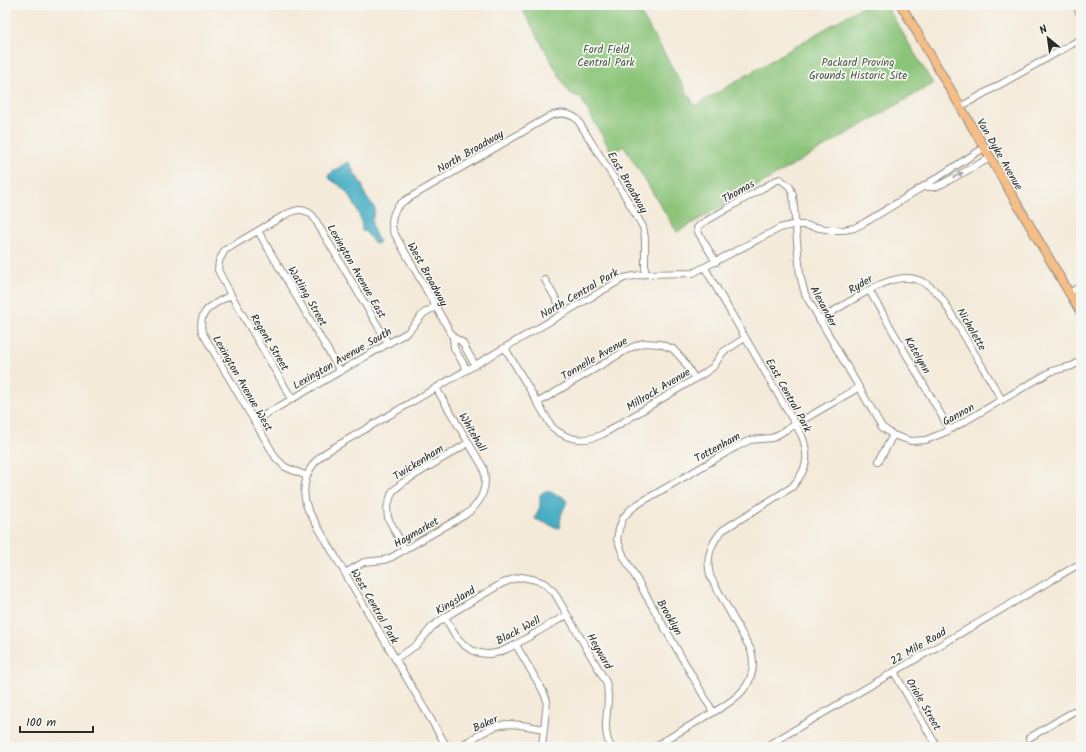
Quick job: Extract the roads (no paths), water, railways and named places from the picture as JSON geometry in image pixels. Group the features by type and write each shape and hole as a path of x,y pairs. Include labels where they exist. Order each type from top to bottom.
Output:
{"main road":[{"name":"Van Dyke Avenue","path":"901,5 1081,313"}],"street":[{"path":"1076,5 1081,16"},
{"path":"960,107 1081,39"},
{"name":"North Broadway","path":"392,218 396,209 404,201 545,119 557,113 565,114"},
{"name":"East Broadway","path":"565,114 575,118 581,124 642,227 645,238 645,274"},
{"name":"North Central Park","path":"308,473 316,460 324,454 624,278 645,274 688,274 705,268 780,228 804,225 832,230 854,228 925,187 984,148"},
{"name":"North Central Park","path":"925,187 934,187 944,183 990,158"},
{"name":"Thomas","path":"716,262 697,228 775,181 780,179 790,187 793,195 797,225"},
{"name":"Lexington Avenue East","path":"258,231 291,211 306,210 315,218 388,343"},
{"name":"West Broadway","path":"392,218 393,231 453,337 454,348 467,370"},
{"name":"Alexander","path":"797,225 802,287 858,388"},
{"name":"Regent Street","path":"258,231 228,248 220,256 218,266 220,275 231,295 292,399"},
{"name":"Watling Street","path":"258,231 340,371"},
{"name":"East Central Park","path":"705,268 796,424 806,447 806,465 798,480 792,487 782,495 725,528 718,536 712,547 708,562 711,578 748,644 753,662 750,678 746,687 733,700 713,712"},
{"name":"Ryder","path":"819,320 869,290 892,280 903,278 915,279"},
{"name":"Nicholette","path":"915,279 931,287 944,300 1002,400"},
{"path":"545,280 564,313"},
{"path":"1069,293 1081,286"},
{"name":"Katelynn","path":"869,290 950,430"},
{"name":"Lexington Avenue West","path":"231,295 209,306 204,313 200,324 202,332 280,464 285,467 308,473"},
{"name":"Lexington Avenue South","path":"254,421 408,332 424,313 435,307"},
{"name":"West Broadway","path":"453,337 462,342 475,365"},
{"name":"Millrock Avenue","path":"537,403 552,427 560,435 570,439 584,440 598,436 713,367 726,349 745,338"},
{"name":"Tonnelle Avenue","path":"537,403 642,342 660,344 672,349 683,360 695,379"},
{"path":"505,348 537,403"},
{"path":"460,358 468,353"},
{"name":"Gannon","path":"858,388 882,427 893,435 911,441 926,440 950,430 1052,371 1072,366 1081,361"},
{"name":"Whitehall","path":"436,388 483,467 485,481 484,489"},
{"name":"Tottenham","path":"619,529 623,518 630,510 645,500 746,441 772,438 858,388"},
{"path":"879,462 893,435"},
{"name":"Twickenham","path":"405,550 388,518 387,508 392,492 402,482 468,443"},
{"name":"West Central Park","path":"308,473 304,491 308,510 447,747"},
{"name":"Haymarket","path":"345,573 364,562 388,559 473,510 484,489"},
{"name":"Brooklyn","path":"619,529 618,539 624,557 713,712"},
{"name":"22 Mile Road","path":"765,747 1081,563"},
{"name":"Kingsland","path":"395,659 417,645 432,627 445,617 501,584 522,577 536,580"},
{"name":"Heyward","path":"536,580 544,583 554,592 606,682 608,698 605,727 606,738 611,747"},
{"name":"Black Well","path":"445,617 459,640 474,652 490,654 502,652 516,645 567,614"},
{"path":"516,645 543,691 547,701 542,747"},
{"name":"Oriole Street","path":"894,672 937,747"},
{"path":"1029,738 1081,707"},
{"path":"658,746 713,712"},
{"name":"Baker","path":"459,747 490,729 500,725 511,724 544,729"}],"water":[{"path":"347,162 350,163 354,173 362,184 366,197 374,206 375,210 372,227 379,242 378,244 374,243 365,231 362,231 362,225 358,212 344,189 327,176"},
{"path":"547,491 563,497 567,502 561,515 560,527 558,528 535,519 540,506 540,495"}],"park label":[{"name":"Ford Field Central Park","path":"606,55"},
{"name":"Packard Proving Grounds Historic Site","path":"858,68"}]}
